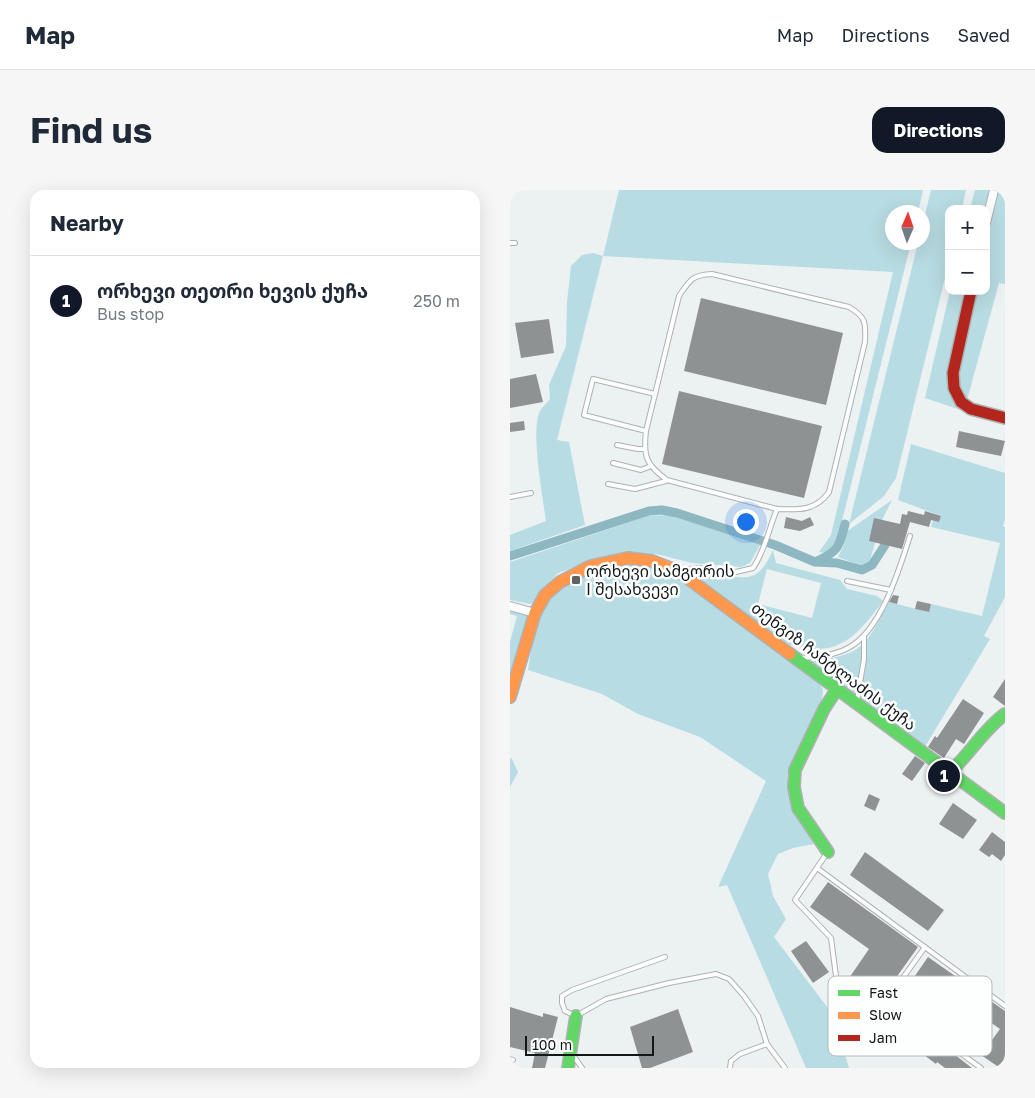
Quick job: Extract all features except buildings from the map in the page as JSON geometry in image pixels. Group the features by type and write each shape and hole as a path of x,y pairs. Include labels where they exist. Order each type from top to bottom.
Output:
{"street":[{"path":"990,206 994,190"},
{"path":"970,295 953,373 954,388 962,402 971,409 1005,418"},
{"name":"თენგიზ ჩანტლაძის ქუჩა","path":"510,697 535,613 545,596 560,582 591,566 628,558 652,560 678,571 1005,813"},
{"path":"510,606 535,613"},
{"path":"828,852 798,808 794,788 795,770 824,709 837,689"},
{"path":"950,772 960,764 994,721 1005,714"},
{"path":"568,1068 576,1016"}],"lane":[{"path":"510,243 516,243"},
{"path":"712,274 812,298 849,307 860,314 866,328 865,342 829,492 824,500 811,508 801,510 777,509 667,480 656,472 647,460 644,449 646,431 678,296 688,282 699,275 712,274"},
{"path":"646,431 584,415 593,379 655,394"},
{"path":"617,445 644,449"},
{"path":"613,463 641,470 652,466"},
{"path":"608,484 635,489 667,480"},
{"path":"510,497 531,493"},
{"path":"678,571 700,568 736,572 753,568 761,554 777,509"},
{"path":"798,658 826,656 848,648 864,637 880,613 891,590 910,536"},
{"path":"847,581 891,590"},
{"path":"856,703 864,659 864,637"},
{"path":"828,852 794,900 831,938 834,969 837,976"},
{"path":"817,868 964,976"},
{"path":"904,976 925,947"},
{"path":"665,957 572,990 562,996 565,1011 576,1016 606,999 668,983 716,974 729,979 744,996 758,1016 768,1044 785,1068"},
{"path":"992,996 1005,1006"},
{"path":"730,1068 731,1061 740,1054 768,1044"},
{"path":"571,1051 582,1068"},
{"path":"964,1056 981,1068"}],"path":[{"path":"613,242 627,190"}],"shaded area":[{"path":"619,190 923,190 920,205 885,205 885,250 909,250 839,533 834,548 826,553 819,552 831,535 893,272 603,256"},
{"path":"931,190 966,190 963,205 945,205 945,278 896,478 884,496 849,524 916,250 930,250 930,205 927,205"},
{"path":"975,190 1005,190 1005,284 999,283 964,411 925,398 949,295 990,295 990,205 971,205"},
{"path":"593,253 603,256 557,440 569,442 585,525 510,551 510,535 546,521 538,464 537,420 541,410 550,399 549,385 566,346 567,302 571,266 582,255"},
{"path":"911,444 1005,473 1005,519 1003,527 1005,527 1005,597 984,636 990,639 923,750 809,661 846,654 859,648 871,634 889,602 928,612 931,604 982,616 1000,543 931,527 933,520 939,522 941,516 898,500"},
{"path":"892,500 882,520 869,563 866,566 861,566 838,557 843,547 846,532"},
{"path":"669,515 760,545 750,563 741,567 692,563 657,554 628,554 597,559 558,573 540,592 534,602 530,604 510,600 510,562 648,516"},
{"path":"773,550 776,563 840,580 847,589 877,596 883,601 864,625 841,644 821,649 809,649 790,645 694,576 705,572 737,577 751,576 757,573 768,561","holes":["767,569 821,583 812,618 758,604"]},
{"path":"628,564 653,566 674,574 818,681 823,690 822,699 787,776 794,812 819,843 793,848 778,854 768,874 773,896 786,919 774,937 828,1008 828,1056 846,1056 849,1068 806,1068 727,885 718,887 766,781 700,737 638,714 602,694 528,670 533,636 539,614 544,606 562,587 583,576"},
{"path":"510,611 528,615 510,674 510,642 517,616 510,614"},
{"path":"510,758 518,772 510,787"}],"waterway":[{"path":"510,556 649,511 662,510 677,513 775,545 815,562 837,563 862,570 872,565 885,545"},
{"path":"817,561 834,551 839,543 845,524"}],"traffic: fast":[{"path":"790,654 1005,813"},
{"path":"828,852 798,808 794,787 795,770 824,709 837,689"},
{"path":"950,772 990,727 1005,714"},
{"path":"568,1068 576,1016"}],"traffic: slow":[{"path":"510,697 535,613 545,595 560,582 591,566 628,558 652,561 678,571 790,654"}],"traffic: jam":[{"path":"970,295 953,373 954,388 961,402 971,409 1005,418"}],"place":[{"name":"ორხევი სამგორის I შესახვევი","path":"576,580"},
{"name":"ორხევი თეთრი ხევის ქუჩა","path":"944,776"}]}
